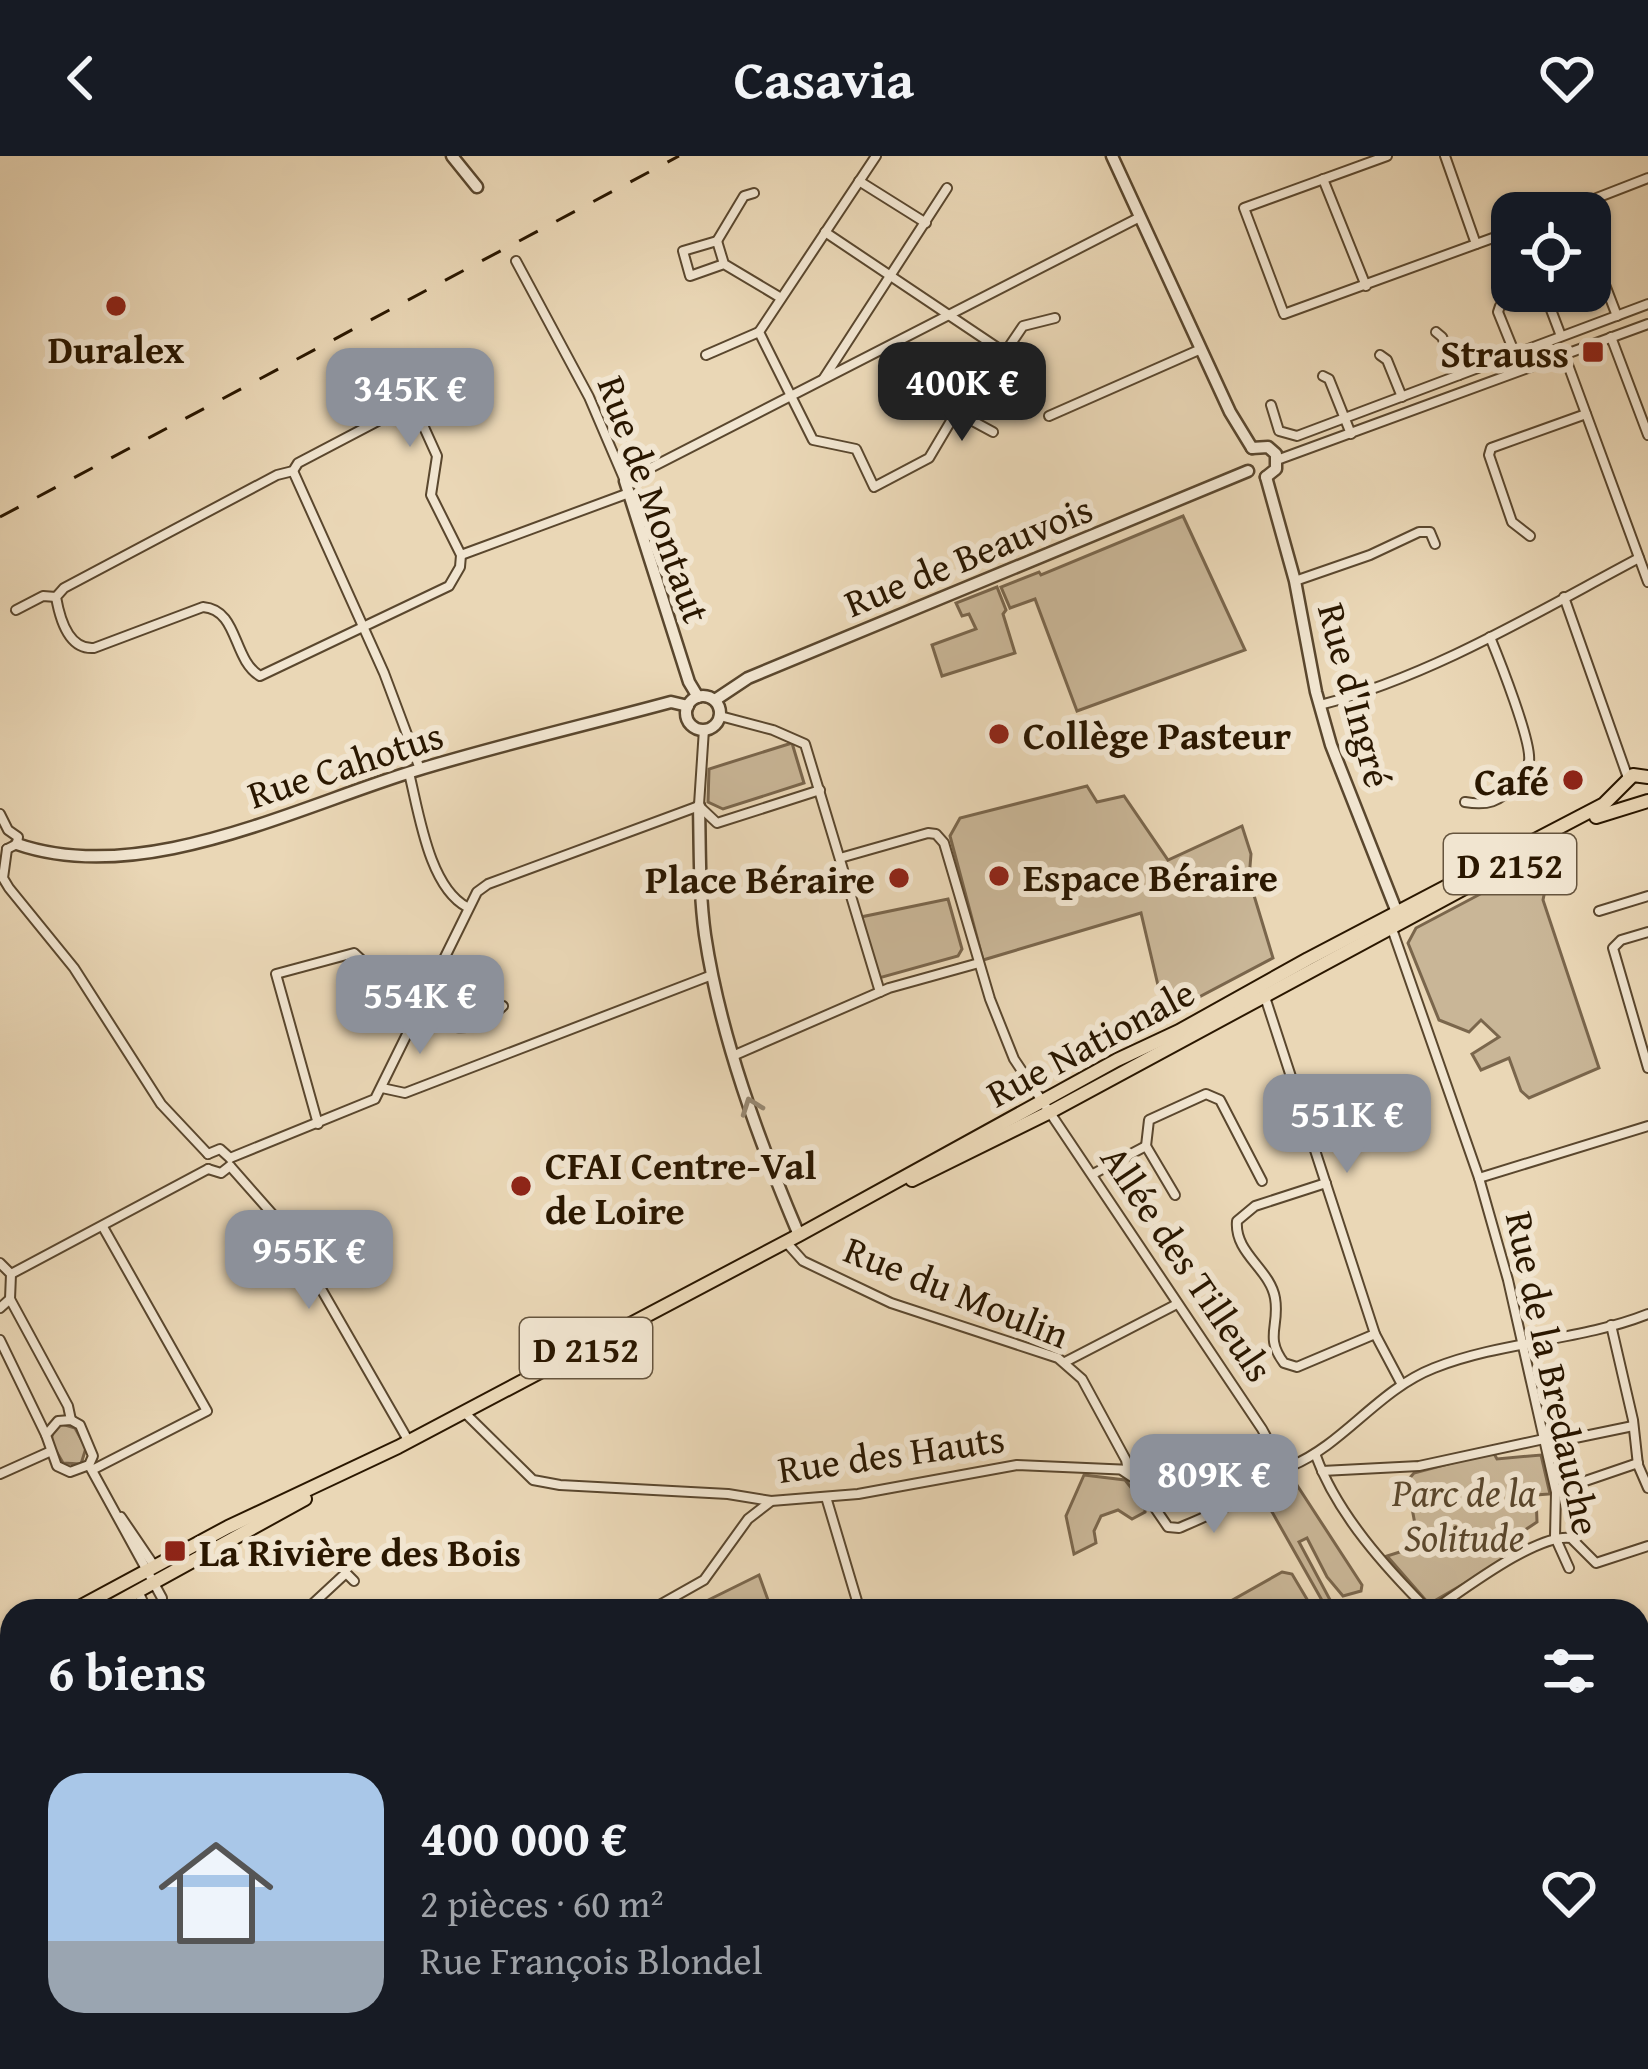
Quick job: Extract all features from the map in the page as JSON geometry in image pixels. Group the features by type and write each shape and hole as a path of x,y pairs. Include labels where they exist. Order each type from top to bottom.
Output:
{"main road":[{"name":"D 2152","path":"1394,920 1604,804 1639,777"},
{"path":"1639,777 1626,798 1645,805"},
{"name":"D 2152","path":"1394,920 1606,812 1645,805"},
{"name":"Rue Nationale","path":"151,1574 228,1527 409,1441 1394,920"},
{"name":"D 2152","path":"123,1599 138,1591 151,1574"},
{"name":"D 2152","path":"98,1599 151,1574"}],"street":[{"path":"452,156 477,187"},
{"path":"706,355 759,332 876,156"},
{"path":"1112,156 1230,412 1252,448"},
{"path":"1387,156 1244,208 1284,314 1491,239"},
{"path":"1445,156 1476,244"},
{"path":"1611,192 1648,178"},
{"path":"1323,179 1366,286"},
{"path":"859,181 926,224"},
{"path":"823,380 947,188"},
{"path":"724,264 690,276 683,251 717,241 744,196 754,193"},
{"path":"56,597 74,645 80,649 203,607 216,608 224,615 247,668 260,676 448,586 461,556 627,487 1139,217"},
{"path":"825,232 1004,352"},
{"path":"717,241 724,264 781,298"},
{"name":"Rue de Montaut","path":"516,261 589,397 627,487 693,701"},
{"path":"1611,300 1617,316"},
{"path":"1271,406 1279,431 1298,436 1648,304"},
{"path":"1498,312 1515,354"},
{"path":"1550,312 1562,337"},
{"path":"759,332 813,440 856,449 874,487 929,458 971,388 986,382 1023,326 1055,318"},
{"path":"1277,460 1648,324"},
{"path":"1436,332 1459,375"},
{"path":"1611,337 1648,435"},
{"path":"1048,416 1201,349"},
{"path":"1564,354 1648,582"},
{"path":"1380,355 1387,360 1402,397"},
{"path":"1323,376 1329,380 1351,434"},
{"path":"16,610 43,596 56,597 83,578 292,471 298,463 398,410 411,408 436,455 431,495 461,556"},
{"path":"956,412 993,432"},
{"path":"1530,536 1512,522 1489,455 1491,448 1586,414"},
{"path":"1268,447 1277,460 1276,469 1266,477 1248,471 1245,461 1252,448 1268,447"},
{"path":"292,471 363,627 414,771 439,879 450,896 467,907"},
{"name":"Rue de Beauvois","path":"715,700 748,678 1248,471"},
{"name":"Rue d'Ingré","path":"1266,477 1295,581 1320,705 1394,920"},
{"path":"1295,581 1419,532 1430,532 1435,544"},
{"path":"1320,705 1490,637 1639,558"},
{"path":"1564,597 1624,759 1639,777"},
{"path":"1465,802 1478,805 1500,799 1526,771 1529,761 1527,737 1490,637"},
{"path":"715,700 720,716 715,725 704,729 688,721 693,701 715,700"},
{"name":"Rue Cahotus","path":"6,840 71,858 136,854 236,830 414,771 671,702 693,701"},
{"path":"720,716 800,739 808,749 880,992"},
{"path":"704,729 700,883 712,974 793,1238"},
{"path":"699,806 717,823 820,790"},
{"path":"208,1168 221,1173 230,1162 368,1103 382,1088 467,907 488,884 699,806"},
{"path":"0,814 6,840 3,878 74,968 161,1104 208,1154 208,1168"},
{"name":"Allée des Tilleuls","path":"840,858 920,835 936,834 944,844 1014,1059 1280,1462"},
{"path":"1598,911 1648,896"},
{"name":"Rue de la Bredauche","path":"1394,920 1479,1178 1525,1345 1556,1491 1555,1537 1569,1568"},
{"path":"1648,932 1621,940 1613,953 1648,1068"},
{"path":"318,1124 276,974 354,953 367,965 376,986 456,1027 485,1022 503,1006"},
{"path":"735,1055 880,992 979,963"},
{"path":"382,1088 405,1093 712,974"},
{"path":"1262,990 1376,1334 1401,1383"},
{"path":"1175,1195 1147,1146 1149,1120 1206,1094 1220,1100 1262,1181"},
{"path":"1479,1178 1648,1126"},
{"path":"1093,1174 1147,1146"},
{"path":"208,1154 220,1148 289,1233 409,1441"},
{"path":"11,1274 208,1168"},
{"path":"1326,1183 1255,1206 1237,1221 1237,1238 1275,1296 1273,1346 1284,1364 1297,1366 1376,1334"},
{"path":"0,1340 62,1470 92,1467 207,1411 103,1227"},
{"name":"Rue du Moulin","path":"793,1238 802,1261 891,1303 1065,1363 1082,1379 1126,1460 1125,1470"},
{"path":"0,1263 11,1274 10,1299 68,1406 71,1420"},
{"path":"0,1308 10,1299"},
{"path":"1065,1363 1177,1304"},
{"path":"1418,1599 1355,1522 1316,1456 1401,1383 1437,1366 1648,1314"},
{"path":"1611,1325 1648,1488"},
{"name":"Rue des Hauts","path":"464,1412 533,1480 728,1494 771,1502 1017,1465 1239,1476 1280,1462 1292,1466 1316,1456"},
{"path":"46,1435 58,1421 80,1425 92,1448 92,1467 162,1599"},
{"path":"1322,1472 1419,1466 1633,1426"},
{"path":"0,1474 50,1452"},
{"path":"1556,1491 1640,1457"},
{"path":"1125,1470 1168,1527 1179,1528 1261,1487 1274,1476 1280,1462"},
{"path":"1145,1491 1144,1479 1150,1472"},
{"path":"826,1497 856,1599"},
{"path":"671,1599 700,1583 748,1519 771,1502"},
{"path":"1449,1599 1555,1537 1571,1538 1596,1563 1648,1546"},
{"path":"318,1599 346,1573 353,1581"},
{"path":"138,1591 142,1599"}],"green space":[{"path":"1183,516 1245,650 1077,711 1035,599 1010,608 1001,587"},
{"path":"997,587 1015,653 942,676 932,645 976,629 956,603"},
{"path":"792,743 804,783 723,809 708,802 709,769"},
{"path":"1087,786 1097,802 1124,796 1168,860 1242,826 1251,854 1249,879 1273,958 1165,1015 1141,913 983,960 950,836 960,818"},
{"path":"1522,872 1548,876 1543,900 1599,1068 1529,1098 1521,1091 1509,1058 1481,1070 1472,1054 1499,1037 1481,1020 1469,1032 1439,1020 1408,943 1416,928"},
{"path":"948,899 962,949 958,956 879,978 861,917"},
{"path":"62,1424 75,1428 86,1448 81,1464 63,1463 51,1442 53,1430"},
{"name":"Parc de la Solitude","path":"1493,1452 1497,1459 1541,1455 1550,1494 1536,1495 1537,1522 1507,1542 1510,1557 1438,1599 1425,1599 1387,1556 1419,1546 1407,1481 1414,1473"},
{"path":"1084,1475 1125,1480 1145,1505 1145,1512 1132,1519 1118,1510 1101,1516 1094,1531 1096,1543 1074,1554 1066,1516"},
{"path":"1293,1479 1362,1585 1361,1591 1343,1596 1307,1538 1299,1542 1330,1599 1321,1599 1267,1503 1283,1493 1279,1486"},
{"path":"1282,1572 1292,1574 1307,1599 1234,1599"},
{"path":"759,1575 768,1599 710,1599"}],"railway":[{"path":"0,517 679,156"}],"place":[{"name":"Duralex","path":"116,306"},
{"name":"Strauss","path":"1593,352"},
{"name":"Collège Pasteur","path":"999,734"},
{"name":"Café","path":"1573,780"},
{"name":"Espace Béraire","path":"999,876"},
{"name":"Place Béraire","path":"899,878"},
{"name":"CFAI Centre-Val de Loire","path":"521,1186"},
{"name":"La Rivière des Bois","path":"175,1551"}]}
